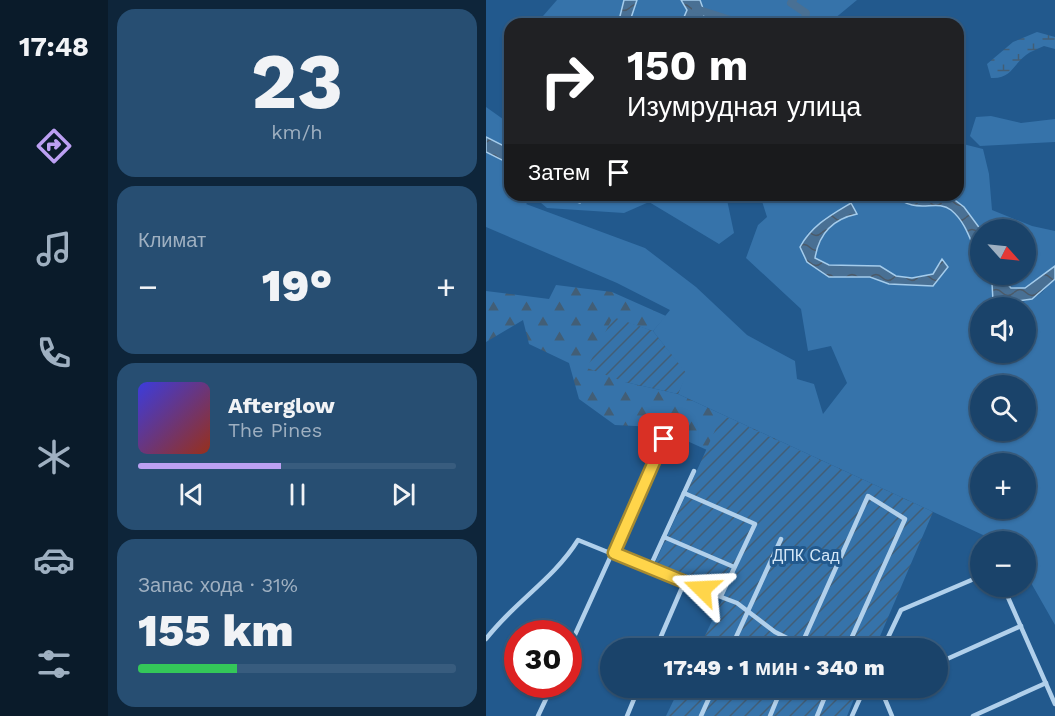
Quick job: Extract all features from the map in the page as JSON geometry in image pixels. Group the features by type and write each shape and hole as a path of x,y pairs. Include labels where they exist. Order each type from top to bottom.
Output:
{"street":[{"path":"582,620 664,439"},
{"path":"650,567 694,471"},
{"path":"684,493 755,524 721,596"},
{"path":"804,638 868,496 905,519 851,638"},
{"path":"664,537 734,567"},
{"path":"736,638 781,539"},
{"path":"486,639 500,621 553,574 578,540 721,596 786,638"},
{"path":"888,638 901,610 970,581"},
{"path":"660,638 684,583"},
{"path":"1008,597 1055,704"},
{"path":"948,659 1021,626"},
{"path":"973,716 1046,683"},
{"path":"538,716 546,698"},
{"path":"627,716 634,698"},
{"path":"701,716 709,698"},
{"path":"770,716 777,698"},
{"path":"816,716 825,698"},
{"path":"852,716 861,698"},
{"path":"885,698 892,716"}],"green space":[{"path":"557,0 624,0 620,18 541,18"},
{"path":"637,0 680,0 687,10 684,18 631,18"},
{"path":"700,0 857,0 835,18 701,18 704,8"},
{"path":"1037,32 1055,37 1055,49 1044,46 1035,50 1026,55 1007,74 991,78 987,64 1013,42"},
{"path":"486,107 504,120 504,146 486,137"},
{"path":"991,116 1021,123 1055,119 1055,142 980,146 970,136 976,117"},
{"path":"964,144 983,149 989,174 992,210 1014,219 973,219 956,201 964,201"},
{"path":"486,152 504,161 504,201 529,201 526,204 645,248 696,287 747,335 795,361 797,379 814,384 823,414 847,383 831,346 808,351 801,309 746,258 758,225 767,217 762,201 902,201 911,204 942,205 957,214 970,236 970,285 993,285 993,297 970,297 970,363 1036,363 1036,297 1034,297 1055,279 1055,625 1036,592 1036,531 974,531 678,394 686,374 653,331 670,310 617,283 486,227","holes":["851,203 824,235 815,258 829,265 880,266 896,276 912,278 933,274 933,286 889,284 870,277 829,277 807,262 807,234 824,219"]},
{"path":"539,201 727,201 734,233 719,244 649,202 624,213 547,208"},
{"path":"1036,227 1055,231 1055,266 1036,280"},
{"path":"556,285 612,292 666,316 653,331 613,318 625,382 678,394 933,512 716,454 656,427 615,425 579,399 569,363 529,344 523,320 486,342 486,291 549,299"},
{"path":"1008,285 1029,285 1025,288 1011,288"},
{"path":"613,317 653,331 687,374 678,394 625,382 587,368"},
{"name":"ДПК Сад","path":"722,415 933,512 879,638 704,638 724,596 654,565"},
{"path":"675,698 854,698 847,716 666,716"}],"water":[{"path":"624,0 637,0 631,18 620,18"},
{"path":"681,0 700,0 705,14 703,18 684,18 687,10"},
{"path":"486,137 504,146 504,161 486,152"},
{"path":"902,201 956,201 973,219 970,219 970,239 965,228 951,210 939,206 918,206"},
{"path":"851,203 857,214 841,219 828,228 820,241 815,258 829,265 880,266 896,276 912,278 933,274 942,259 948,267 933,286 889,284 870,277 829,277 807,262 800,247 805,239 822,221"},
{"path":"1055,266 1055,279 1034,297 993,297 992,285 1025,288 1029,285 1036,285 1036,280"}],"waterway":[{"path":"793,0 791,3 806,13 805,18"},
{"path":"696,9 724,18"}],"route":[{"path":"664,439 614,553 702,589"}]}
